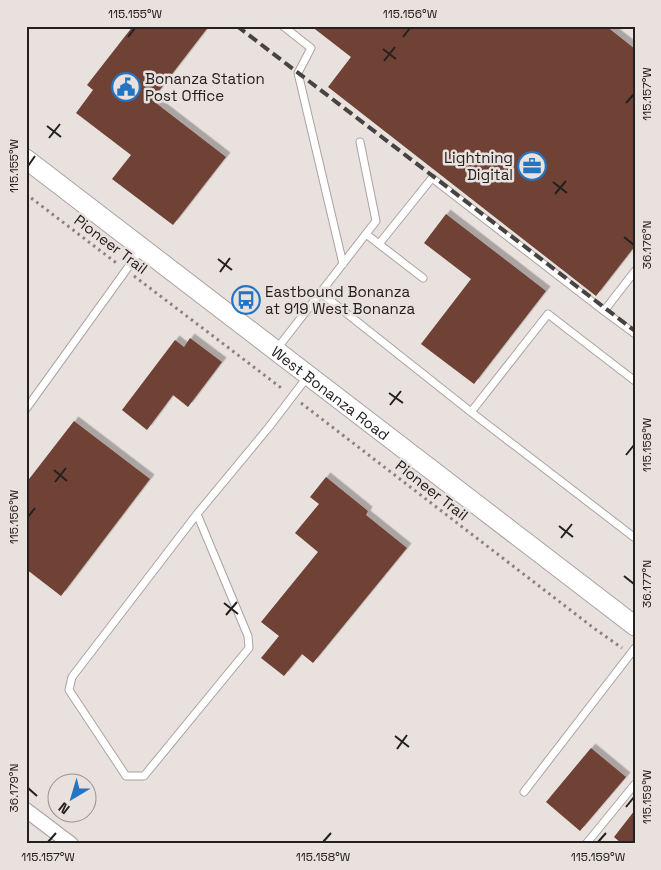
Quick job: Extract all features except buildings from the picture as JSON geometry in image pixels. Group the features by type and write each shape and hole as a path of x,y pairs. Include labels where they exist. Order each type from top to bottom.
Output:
{"main road":[{"name":"West Bonanza Road","path":"26,159 635,626"}],"street":[{"path":"26,810 67,842"}],"lane":[{"path":"283,26 311,48 298,73 343,264"},
{"path":"276,350 376,221 360,142"},
{"path":"380,244 432,178 635,334"},
{"path":"366,234 423,278"},
{"path":"26,409 142,248"},
{"path":"604,311 635,272"},
{"path":"321,293 471,412 635,538"},
{"path":"471,412 548,314 635,381"},
{"path":"197,514 248,636 249,648 144,776 126,776 69,690 72,677 197,514 269,427 308,375"},
{"path":"524,792 633,651"},
{"path":"586,844 635,784"}],"path":[{"name":"Pioneer Trail","path":"26,194 588,623 633,651"}],"railway":[{"path":"237,26 635,331"}],"place":[{"name":"Bonanza Station Post Office","path":"126,87"},
{"name":"Lightning Digital","path":"532,166"},
{"name":"Eastbound Bonanza at 919 West Bonanza","path":"246,300"}]}
